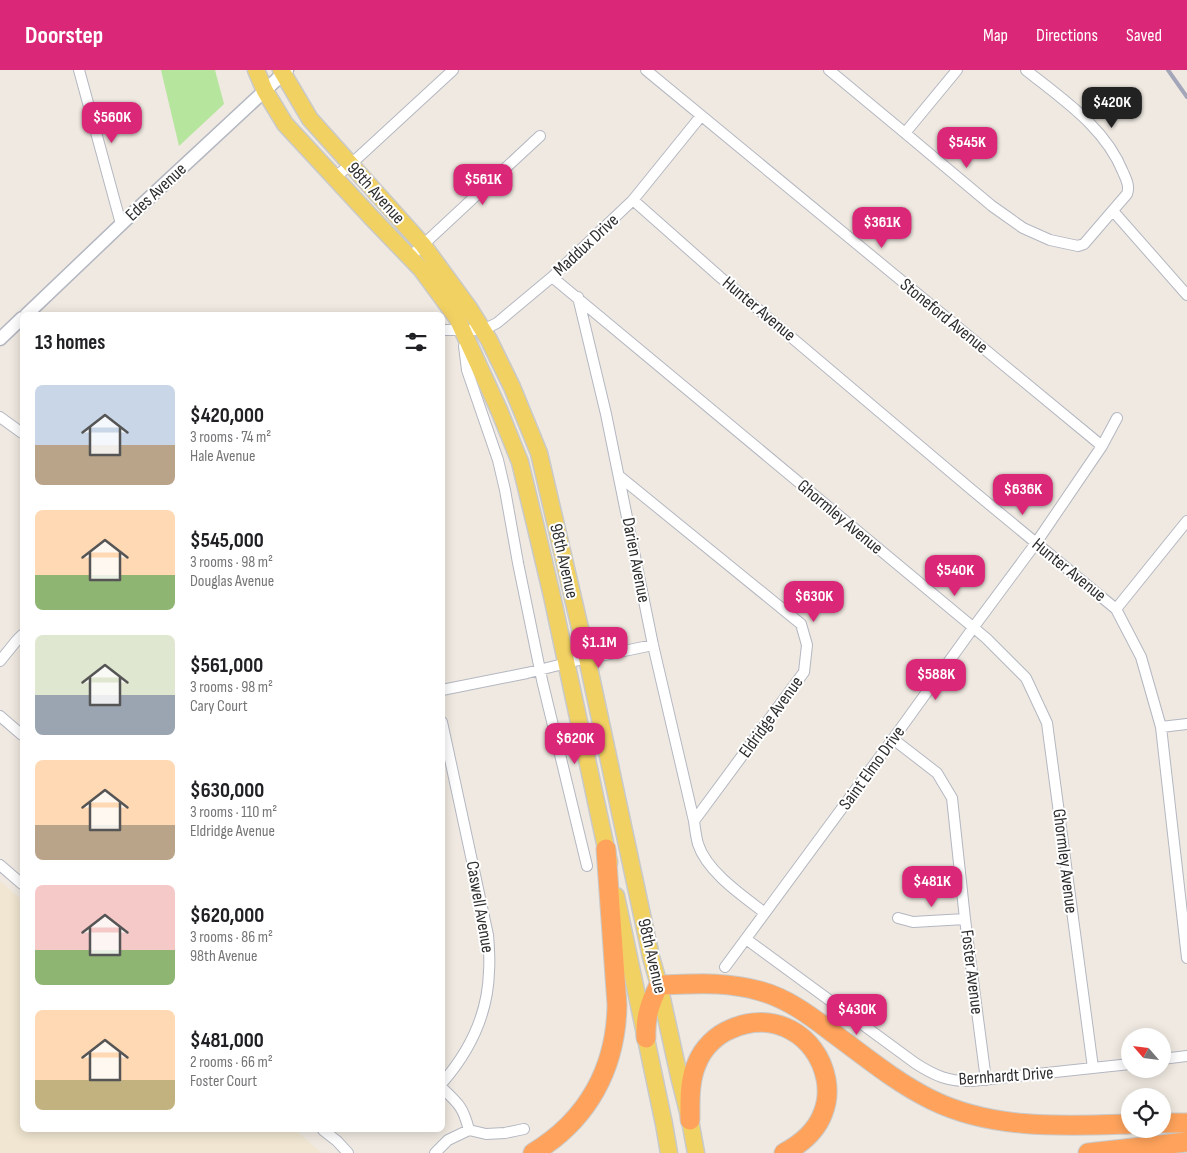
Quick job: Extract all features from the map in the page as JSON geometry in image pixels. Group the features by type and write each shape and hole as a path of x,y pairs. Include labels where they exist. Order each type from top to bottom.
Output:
{"highway":[{"path":"533,1153 564,1131 583,1109 600,1083 610,1056 616,1027 617,1005 606,849"},
{"path":"646,1038 649,1008 658,985 710,983 743,986 768,993 804,1012 902,1084 933,1100 966,1113 1004,1121 1043,1125 1121,1124"},
{"path":"690,1120 694,1070 703,1051 713,1040 739,1025 753,1022 779,1025 792,1030 811,1046 819,1057 827,1084 825,1106 816,1126 808,1136 784,1153"},
{"path":"1171,1123 1187,1122"},
{"path":"1088,1153 1187,1142"}],"main road":[{"name":"98th Avenue","path":"256,70 265,91 285,124 410,257 449,307 462,330 499,410 520,462 548,578 664,1124 668,1153"},
{"name":"98th Avenue","path":"284,71 310,119 423,245 469,308 512,387 540,453 696,1153"}],"street":[{"path":"79,70 121,224"},
{"path":"334,178 453,70"},
{"name":"Stoneford Avenue","path":"646,70 1102,446"},
{"path":"828,70 992,206 1023,228 1050,240 1078,246 1084,244 1113,212 1129,189 1119,163 1109,145 1089,122 1026,70"},
{"path":"905,133 957,70"},
{"name":"Edes Avenue","path":"29,312 284,71"},
{"name":"Maddux Drive","path":"482,330 495,324 552,277 633,200 701,116"},
{"path":"410,257 540,136"},
{"name":"Hunter Avenue","path":"633,200 720,277 1116,608 1141,657 1161,727 1187,958"},
{"path":"1113,212 1187,295"},
{"name":"Ghormley Avenue","path":"552,277 986,638 1026,678 1047,723 1093,1068"},
{"name":"Darien Avenue","path":"578,297 606,414 653,645 698,845 709,865 722,879 765,913"},
{"path":"0,339 20,320"},
{"path":"445,330 482,330"},
{"name":"98th Avenue","path":"462,330 467,370 498,460 505,490 540,669 587,866"},
{"path":"0,417 20,432"},
{"name":"Saint Elmo Drive","path":"725,967 1036,543 1102,446 1117,418"},
{"name":"Eldridge Avenue","path":"619,476 801,624 808,645 804,672 694,821"},
{"path":"1116,608 1187,521"},
{"path":"0,661 20,637"},
{"path":"445,689 653,645"},
{"path":"0,716 20,733"},
{"path":"1161,727 1187,724"},
{"name":"Caswell Avenue","path":"445,736 488,936 490,971 485,1006 477,1029 466,1052 445,1080"},
{"name":"Foster Avenue","path":"893,739 937,773 952,798 965,919 986,1080"},
{"path":"0,865 20,882"},
{"path":"898,918 913,922 965,919"},
{"name":"Bernhardt Drive","path":"746,939 927,1071 939,1077 961,1082 1121,1065"},
{"path":"1171,1058 1187,1056"},
{"path":"445,1091 458,1103 465,1115 469,1130"},
{"path":"435,1153 448,1140 469,1130 486,1134 505,1133 524,1128"},
{"path":"327,1132 337,1140 348,1153"}],"shaded area":[{"path":"0,881 20,898 20,1132 297,1132 322,1153 0,1153"}],"green space":[{"path":"161,70 215,70 224,104 179,146"}],"railway":[{"path":"1168,70 1187,97"}]}
